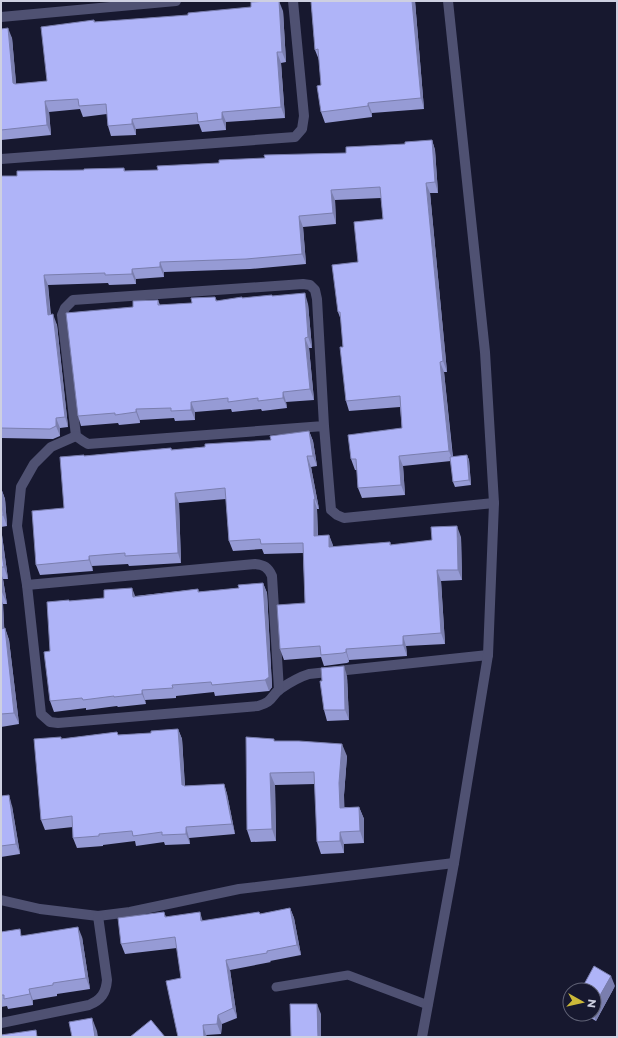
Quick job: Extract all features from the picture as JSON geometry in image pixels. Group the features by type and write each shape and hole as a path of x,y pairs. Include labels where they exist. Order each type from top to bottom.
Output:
{"street":[{"path":"1,17 176,1"},
{"path":"1,159 295,138 302,129 304,116 293,1"},
{"path":"422,1037 454,864 488,655 494,503 485,352 448,1"},
{"path":"324,426 88,444 83,442 76,436 62,315 65,308 73,300 303,284 310,285 315,290 317,299 324,426 331,510 344,518 494,503"},
{"path":"76,436 50,447 34,464 21,487 17,526 27,585 41,714 50,722 58,723 258,706 267,704 279,690 300,677 309,674 488,655"},
{"path":"27,585 255,564 263,565 269,569 272,576 279,690"},
{"path":"1,900 40,909 98,916 130,912 240,890 454,864"},
{"path":"1,1023 89,1005 97,1002 103,996 107,980 98,916"}],"lane":[{"path":"276,987 348,975 428,1005"}],"building":[{"path":"279,1 282,52 277,52 281,107 222,112 222,119 198,122 197,113 132,119 132,124 108,126 106,104 79,106 78,99 45,101 47,125 1,130 1,29 8,28 13,83 47,81 41,27 94,20 94,22 188,15 188,13 251,7 251,2"},
{"path":"311,1 412,1 421,98 368,103 368,106 321,112 317,86 321,85 318,49 315,50"},
{"path":"432,140 435,182 426,183 443,361 440,362 449,451 399,456 401,485 358,488 356,459 351,459 348,435 402,428 400,396 346,401 340,347 343,347 340,312 338,312 332,265 358,262 354,222 383,219 380,187 331,190 333,213 299,216 302,254 246,259 160,262 160,267 132,269 132,274 105,275 105,273 44,275 48,315 53,314 65,417 56,418 56,426 50,429 1,428 1,176 17,176 17,171 124,168 124,171 158,170 157,166 219,163 219,160 265,158 264,155 346,153 346,147 405,144 405,142"},
{"path":"305,293 308,337 305,338 310,389 283,392 283,398 258,401 258,398 228,402 228,398 191,402 191,410 171,411 171,408 136,409 136,412 115,415 115,413 78,416 66,313 133,307 133,301 158,300 158,305 192,303 191,298 215,297 216,301 242,297"},
{"path":"309,431 313,456 307,456 315,499 314,536 329,535 329,547 390,542 390,545 432,540 431,527 457,526 458,570 437,570 441,633 403,636 403,645 346,649 346,652 343,653 321,655 320,646 280,649 277,605 305,603 303,543 261,544 260,539 229,541 225,488 175,493 178,553 125,556 125,553 89,556 89,560 36,565 32,511 64,508 60,457 171,448 171,450 205,447 205,444 271,440 270,436"},
{"path":"467,455 469,480 453,482 450,457"},
{"path":"1,491 3,515 1,515"},
{"path":"1,547 4,567 1,567"},
{"path":"263,583 269,677 265,680 212,685 211,682 172,685 173,688 142,690 142,694 83,700 82,698 50,701 44,652 50,651 47,602 104,598 104,590 132,588 133,597 198,589 198,592 239,588 238,585"},
{"path":"5,628 14,713 1,714 1,629"},
{"path":"344,666 345,710 324,710 320,681 322,681 321,668"},
{"path":"178,729 182,785 224,784 232,824 186,827 186,834 162,835 162,832 133,836 132,831 73,838 72,816 41,820 34,739 61,737 61,739 117,732 118,735 151,733 151,731"},
{"path":"246,737 274,739 274,741 342,744 339,783 340,808 359,807 360,831 340,832 340,841 317,842 314,772 270,773 272,829 247,830"},
{"path":"9,795 16,844 1,846 1,796"},
{"path":"290,908 297,945 267,951 267,953 226,960 233,1008 218,1015 217,1024 203,1025 204,1037 178,1037 166,981 181,978 175,937 121,944 118,918 164,912 165,917 200,912 201,921 259,912 260,914"},
{"path":"78,927 86,978 53,983 53,985 29,989 30,994 4,999 4,995 1,995 1,932 20,929 21,936"},
{"path":"594,966 611,976 602,992 602,982 585,982"},
{"path":"290,1004 317,1004 318,1037 291,1037"},
{"path":"92,1018 95,1037 72,1037 69,1022"},
{"path":"151,1020 165,1037 130,1037"},
{"path":"36,1030 37,1037 1,1037 1,1035"}]}
